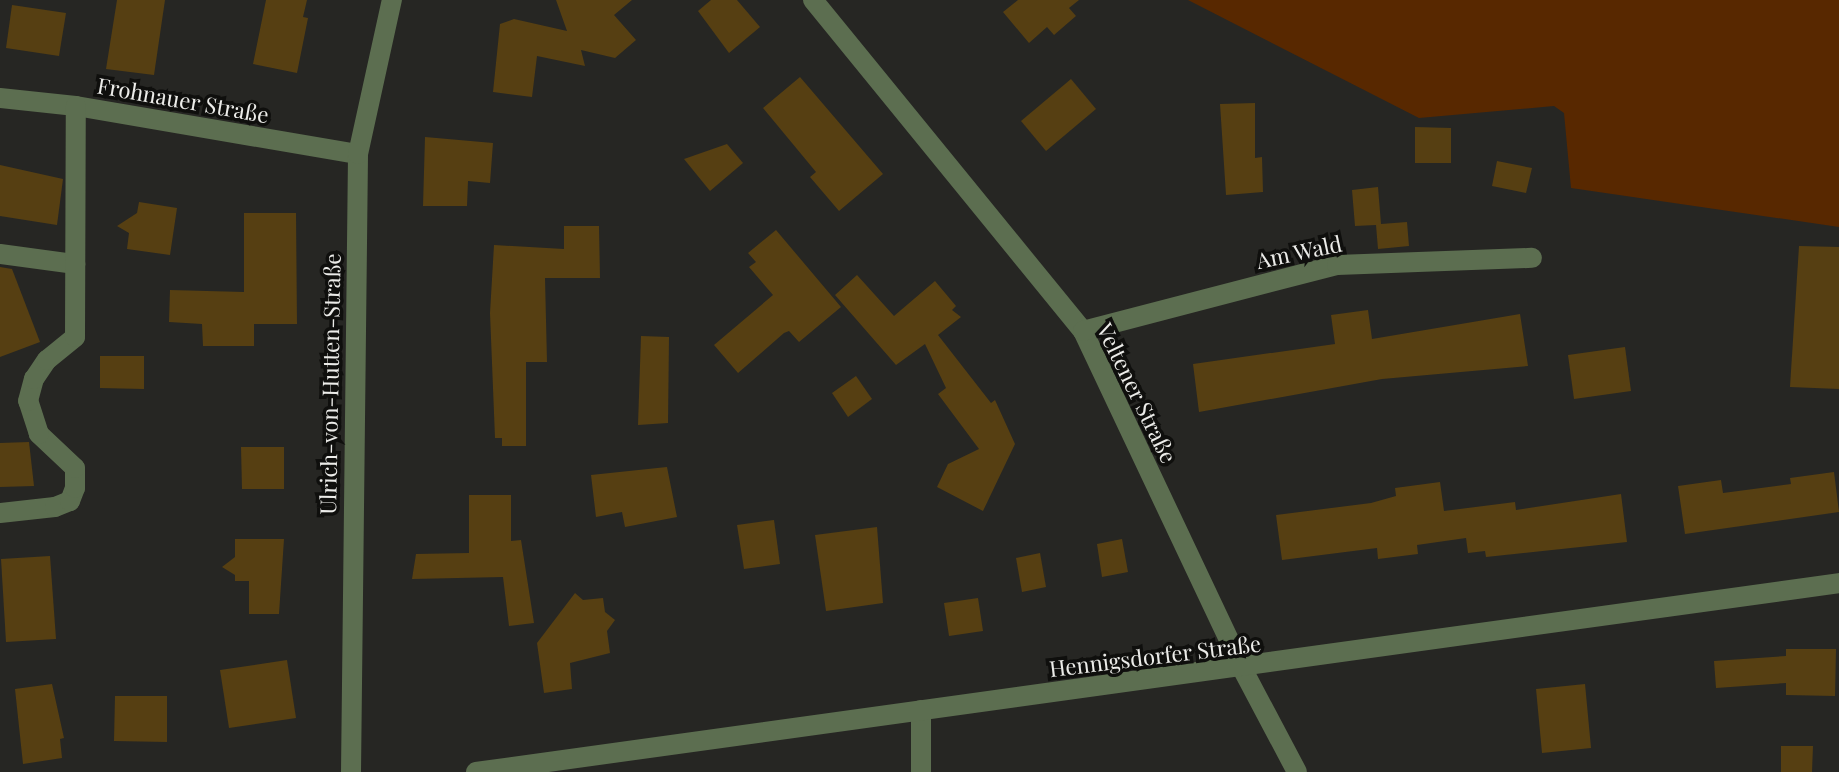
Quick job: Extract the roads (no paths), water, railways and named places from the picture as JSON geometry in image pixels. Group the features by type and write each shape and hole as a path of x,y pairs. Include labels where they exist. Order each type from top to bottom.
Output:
{"street":[{"name":"Ulrich-von-Hutten-Straße","path":"351,772 358,154 392,0"},
{"name":"Veltener Straße","path":"813,0 1083,331 1243,670 1297,772"},
{"name":"Frohnauer Straße","path":"0,98 76,106 358,154"},
{"path":"0,513 55,507 70,501 75,488 75,468 39,434 28,401 47,360 75,337 76,106"},
{"path":"0,254 75,264"},
{"name":"Am Wald","path":"1083,331 1337,265 1532,258"},
{"name":"Hennigsdorfer Straße","path":"476,772 921,710 1243,670 1839,583"},
{"path":"921,710 921,772"}]}
